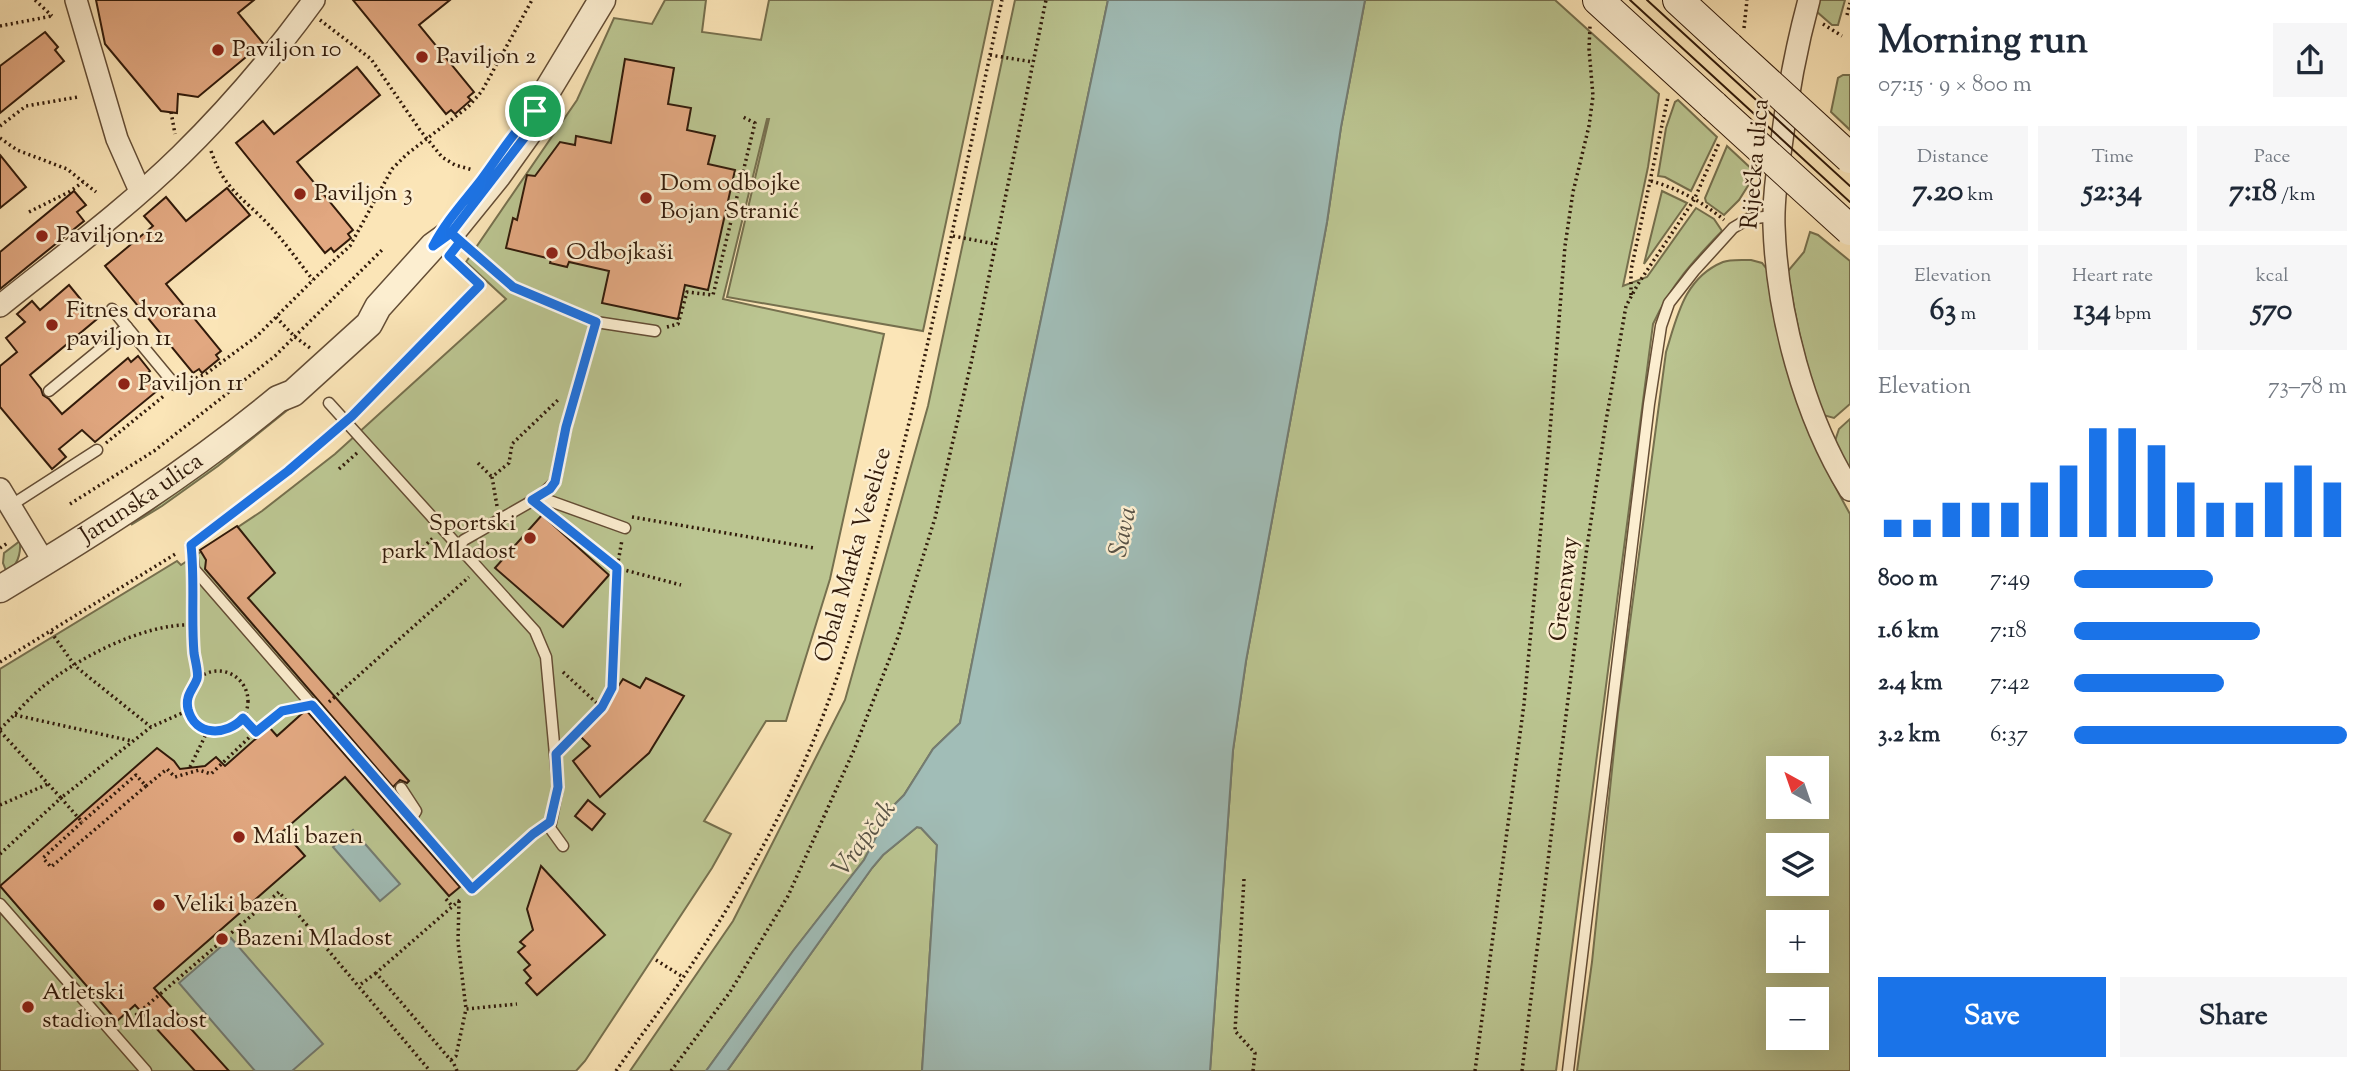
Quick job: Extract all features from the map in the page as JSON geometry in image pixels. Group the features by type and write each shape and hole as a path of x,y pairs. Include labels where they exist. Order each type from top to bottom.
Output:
{"main road":[{"path":"1678,0 1736,40 1850,158"},
{"path":"1595,12 1649,46 1850,230"}],"street":[{"path":"76,0 117,139 140,191"},
{"name":"Jarunska ulica","path":"0,589 188,469 278,399 285,387 362,317 378,307 448,240 443,227 518,127 535,111 601,0"},
{"name":"Riječka ulica","path":"1809,0 1796,56 1776,179 1775,246 1788,328 1801,382 1817,423 1850,490"},
{"path":"0,306 180,156 244,90 315,8"},
{"path":"5,497 44,562"}],"lane":[{"path":"1567,1071 1649,404 1661,326 1669,303 1733,228 1748,219 1764,217"},
{"path":"448,240 513,287 596,322 654,331"},
{"path":"112,309 175,385"},
{"path":"459,546 464,540 536,499 555,482 566,427 596,322"},
{"path":"49,391 127,327"},
{"path":"329,403 535,631 541,641 546,657 558,787 550,822 551,833 563,846"},
{"path":"5,497 97,450"},
{"path":"536,499 625,528"},
{"path":"191,545 194,569 472,889"},
{"path":"401,788 416,811 411,820"},
{"path":"0,904 146,1071"}],"path":[{"path":"0,26 52,16 35,0"},
{"path":"97,450 175,385 188,383 207,373 257,336 351,246 392,169 468,107 482,91 532,0"},
{"name":"Obala Marka Veselice","path":"616,1071 683,977 736,893 813,741 835,683 856,624 890,501 953,236 1002,0"},
{"path":"671,1071 730,992 788,896 854,750 898,637 935,518 1046,0"},
{"path":"1736,40 1747,0"},
{"path":"1847,15 1850,3"},
{"path":"315,8 372,58 426,139 442,157 455,165 480,172"},
{"path":"1475,1071 1524,704 1565,246 1593,96 1589,49 1595,12"},
{"path":"1818,21 1842,36"},
{"path":"990,55 1033,62"},
{"path":"1631,295 1631,270 1669,95"},
{"path":"0,125 26,106 78,97"},
{"path":"654,331 678,324 687,292 713,295 755,123 743,117"},
{"name":"Greenway","path":"1522,1071 1586,554 1626,306 1694,200 1722,136"},
{"path":"0,138 17,150 66,169 96,192"},
{"path":"208,143 219,173 227,185 269,225 313,280"},
{"path":"1650,181 1667,186 1694,200 1733,228"},
{"path":"29,212 83,182"},
{"path":"953,236 995,244"},
{"path":"0,662 191,545 288,471 345,422 480,285 459,270 449,256 448,240"},
{"path":"70,504 154,451 243,382 295,338 382,250"},
{"path":"276,317 295,338 317,353"},
{"path":"492,477 509,463 512,444 581,378"},
{"path":"478,463 492,477 499,520"},
{"path":"536,499 617,568 681,585"},
{"path":"556,754 602,707 612,688 617,568 628,516 814,548"},
{"path":"415,555 444,529"},
{"path":"194,569 192,625 198,678"},
{"path":"146,786 136,775 43,858 51,867 167,769 175,777 199,769 211,774 282,711 315,709 479,569"},
{"path":"82,822 0,730 39,690 96,652 149,630 192,625"},
{"path":"51,632 75,666 151,727"},
{"path":"553,664 602,707"},
{"path":"216,671 226,672 242,682 248,700 243,718 228,730 208,730 193,719 188,710 189,692 198,678 216,671"},
{"path":"0,854 61,798 151,727 188,710"},
{"path":"15,715 133,741"},
{"path":"243,718 256,732"},
{"path":"190,766 208,730"},
{"path":"0,805 48,784"},
{"path":"361,984 550,822"},
{"path":"1244,879 1235,1031 1255,1053 1253,1071"},
{"path":"113,1034 279,892 430,1071"},
{"path":"446,899 452,906"},
{"path":"451,1060 456,1056 466,1009 458,942 459,901"},
{"path":"656,960 683,977"},
{"path":"376,972 451,1060 457,1071"},
{"path":"466,1009 517,1004"}],"green space":[{"name":"Sportski park Mladost","path":"665,0 706,0 702,32 761,40 769,0 993,0 923,331 727,297 767,119 723,299 884,334 830,579 786,721 766,721 704,821 731,834 712,868 576,1071 0,1071 0,669 177,561 181,565 262,511 335,454 506,299 466,262 577,100 614,18 652,24"},
{"path":"1015,0 1108,0 960,723 933,749 904,795 891,808 864,860 793,951 706,1071 630,1071 733,921 845,700 928,406"},
{"path":"1365,0 1555,0 1659,94 1648,167 1623,286 1647,277 1696,208 1714,219 1722,231 1683,274 1653,324 1556,1071 1210,1071 1233,750 1246,661"},
{"path":"1818,0 1845,0 1838,25 1832,25 1816,11"},
{"path":"1850,75 1850,130 1831,112 1838,78"},
{"path":"1678,100 1717,137 1691,191 1658,176 1666,128"},
{"path":"1727,146 1756,173 1739,200 1724,215 1706,202 1705,198"},
{"path":"1662,191 1687,203 1644,264"},
{"path":"1810,232 1818,235 1850,261 1850,404 1834,418 1823,415 1817,397 1802,344 1788,271 1804,252"},
{"path":"1733,260 1762,263 1769,272 1780,337 1797,398 1820,456 1850,514 1850,1071 1577,1071 1592,962 1618,712 1666,352 1674,325 1691,288 1710,269"},
{"path":"300,400 218,466 131,525"},
{"path":"1850,419 1850,474 1835,441 1839,429"},
{"path":"20,541 18,559 7,573 3,563 4,553"},
{"path":"917,827 937,845 922,1071 727,1071 872,868 883,855"}],"water":[{"name":"Sava","path":"1108,0 1365,0 1246,661 1233,750 1210,1071 922,1071 937,845 917,827 883,855 872,868 727,1071 706,1071 793,951 864,860 891,808 904,795 933,749 960,723"},
{"path":"353,830 400,884 380,901 333,847"},
{"path":"231,938 323,1044 292,1071 255,1071 179,983"}],"building":[{"name":"Paviljon 10","path":"96,0 254,0 238,13 263,43 198,97 178,94 177,113 161,111 105,44"},
{"name":"Paviljon 2","path":"353,0 450,0 419,25 474,92 468,97 471,100 455,114 451,110 446,114"},
{"path":"45,32 58,47 55,50 64,61 0,113 0,66"},
{"name":"Dom odbojke Bojan Stranić","path":"625,59 674,68 668,104 691,108 687,130 715,136 708,164 735,170 708,290 685,285 678,319 602,303 609,271 569,262 567,267 550,263 551,259 506,248 513,218 517,220 527,175 535,176 560,142 575,145 576,136 611,143"},
{"name":"Paviljon 3","path":"357,67 380,95 297,162 353,230 348,234 351,238 334,252 331,248 325,253 236,143 263,121 274,134"},
{"path":"0,155 26,187 0,208"},
{"path":"227,188 250,215 166,284 221,351 216,355 219,359 202,373 199,369 193,373 105,266 153,226 144,216 166,197 186,221"},
{"name":"Paviljon 12","path":"74,191 86,205 77,212 84,221 0,289 0,252"},
{"name":"Paviljon 11","path":"69,285 97,319 30,375 43,395 62,414 128,358 131,362 138,356 150,371 144,376 157,391 95,442 82,430 59,449 66,457 52,469 0,407 0,366 17,352 6,338 25,322 17,314 32,301 40,310"},
{"path":"542,515 609,575 563,627 495,568"},
{"path":"237,526 275,573 248,598 409,781 407,783 400,780 393,787 205,569 206,560 200,550"},
{"path":"646,678 684,696 649,753 600,797 573,761 590,746 580,736 599,715 623,679 640,688"},
{"path":"306,710 460,887 449,896 345,777 283,831 305,856 154,988 229,1071 195,1071 135,1005 117,1021 0,886 157,748 180,769 205,766 216,757 225,766 269,727 277,736"},
{"path":"588,800 605,814 592,830 575,816"},
{"path":"541,866 605,935 537,995 526,983 531,978 524,970 530,965 518,952 525,946 520,942 533,930 527,909"}],"tram line":[{"path":"1630,0 1850,202"},
{"path":"1647,0 1850,186"}],"place":[{"name":"Paviljon 10","path":"218,50"},
{"name":"Paviljon 2","path":"422,57"},
{"name":"Paviljon 3","path":"300,194"},
{"name":"Dom odbojke Bojan Stranić","path":"646,198"},
{"name":"Paviljon 12","path":"42,236"},
{"name":"Odbojkaši","path":"552,253"},
{"name":"Fitnes dvorana paviljon 11","path":"52,325"},
{"name":"Paviljon 11","path":"124,384"},
{"name":"Sportski park Mladost","path":"530,538"},
{"name":"Mali bazen","path":"239,837"},
{"name":"Veliki bazen","path":"159,905"},
{"name":"Bazeni Mladost","path":"222,939"},
{"name":"Atletski stadion Mladost","path":"28,1007"}],"route":[{"path":"535,111 518,127 443,227 433,246 451,233 513,287 596,322 566,427 555,482 550,489 532,500 617,568 612,688 602,707 556,754 558,787 550,822 472,889 312,705 282,711 256,732 243,718 228,730 218,732 200,726 193,719 187,701 192,685 198,678 192,625 194,569 191,545 288,471 352,416 480,285 449,256 460,242 451,233 528,133 535,111"}],"water label":[{"name":"Vrapčak","path":"865,839"}]}
